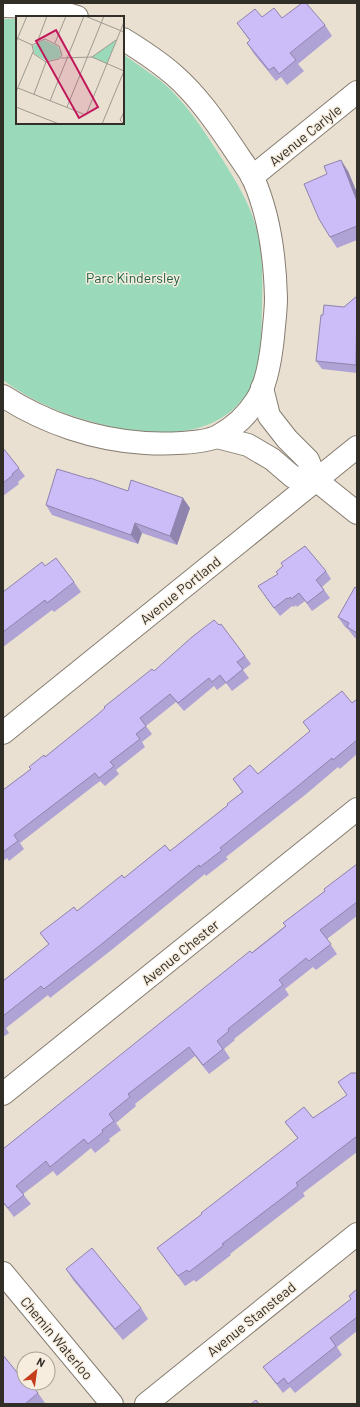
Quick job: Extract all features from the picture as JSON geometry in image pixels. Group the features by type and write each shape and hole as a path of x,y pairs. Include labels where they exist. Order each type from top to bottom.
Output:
{"street":[{"path":"3,6 46,5 74,16"},
{"path":"124,40 150,56 176,76 200,102 252,177 262,203 270,231 274,257 276,300 270,360 257,400 242,418 217,437"},
{"name":"Avenue Carlyle","path":"252,177 357,92"},
{"path":"262,388 269,416 287,439 308,460 316,480 357,513"},
{"path":"3,396 18,406 64,426 82,432 130,442 154,444 186,443 217,437 248,445 272,459 293,477 316,480"},
{"name":"Avenue Portland","path":"3,733 357,447"},
{"name":"Avenue Chester","path":"3,1094 357,809"},
{"name":"Avenue Stanstead","path":"146,1404 357,1234"},
{"name":"Chemin Waterloo","path":"3,1272 112,1404"}],"green space":[{"name":"Parc Kindersley","path":"3,19 16,19 16,124 124,124 124,55 170,89 200,125 242,192 257,230 262,268 261,334 258,370 252,385 241,401 230,412 217,420 204,426 189,430 158,433 143,432 95,423 47,406 17,390 3,380"}],"building":[{"path":"302,3 306,3 325,25 290,53 296,60 279,74 274,67 269,70 247,43 250,40 237,23 255,9 262,17 274,8 282,18"},
{"path":"341,160 357,201 357,226 330,237 319,219 304,184 327,174 324,166"},
{"path":"357,296 356,365 316,361 321,315 323,315 324,305 344,307"},
{"path":"3,448 19,468 3,483"},
{"path":"57,469 128,491 131,480 183,498 170,536 135,523 131,535 46,505"},
{"path":"305,546 326,571 316,580 324,590 307,603 299,593 291,599 290,597 288,599 287,598 274,608 258,586 278,574 276,572 283,566 281,563"},
{"path":"56,558 74,582 47,603 45,600 3,632 3,592 42,562 45,566"},
{"path":"355,587 357,589 357,633 347,627 349,623 338,617"},
{"path":"214,620 219,625 221,624 245,656 237,662 243,669 226,683 220,675 212,682 209,678 178,703 170,694 140,718 146,726 136,734 140,739 110,762 114,766 99,778 95,773 14,835 18,841 3,852 3,790 31,769 29,767 44,755 45,757 152,669 154,671 192,637"},
{"path":"342,691 352,703 357,699 357,740 333,760 332,758 220,848 222,850 200,867 199,865 44,989 41,986 3,1016 3,981 49,944 40,933 74,907 77,911 122,875 124,878 165,845 170,851 228,805 227,804 243,792 233,779 250,765 258,774 310,731 303,722"},
{"path":"357,864 357,902 320,930 331,944 309,961 306,958 279,980 283,985 228,1029 229,1031 217,1041 223,1049 203,1065 189,1047 128,1094 130,1097 109,1114 114,1121 102,1130 103,1132 88,1144 84,1139 50,1167 46,1161 16,1186 24,1195 8,1208 3,1202 3,1149 250,951 252,953 286,926 283,923"},
{"path":"351,1073 357,1073 357,1136 296,1183 298,1186 222,1244 224,1245 189,1272 187,1270 178,1276 157,1248 298,1138 285,1122 304,1107 313,1118 347,1095 338,1082"},
{"path":"92,1248 141,1308 115,1329 66,1269"},
{"path":"357,1289 357,1317 330,1338 336,1346 288,1384 284,1378 277,1384 263,1367 351,1299 349,1296"},
{"path":"3,1355 16,1371 16,1391 36,1391 38,1393 25,1404 3,1404"},
{"path":"256,1400 259,1404 251,1404"}]}
